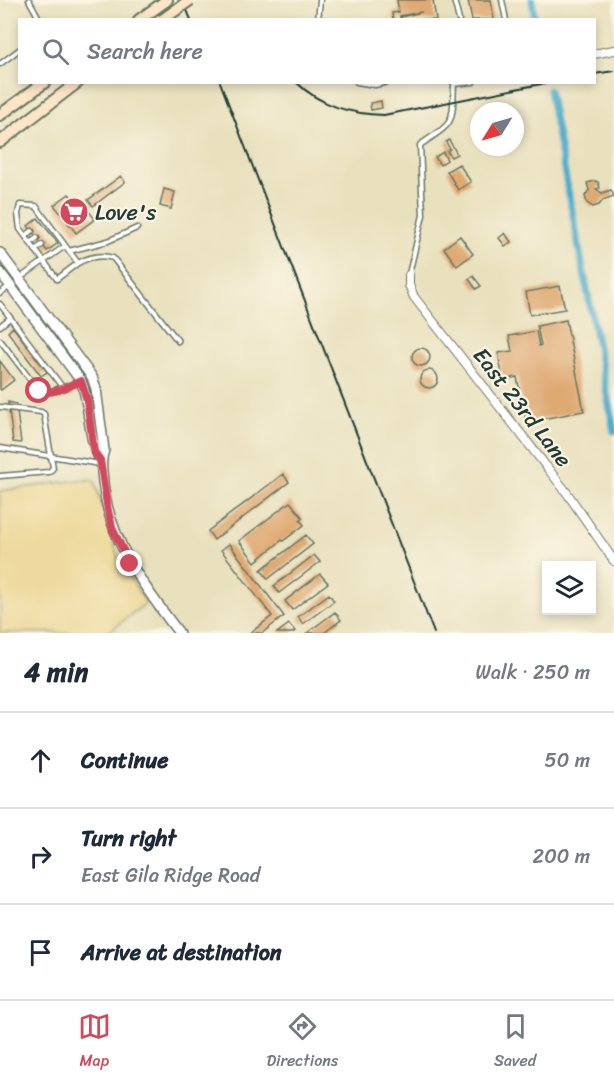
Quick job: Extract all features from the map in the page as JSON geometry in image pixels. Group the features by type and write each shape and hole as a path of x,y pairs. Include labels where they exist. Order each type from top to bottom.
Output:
{"main road":[{"path":"142,18 167,0"},
{"path":"165,18 190,0"},
{"path":"0,115 42,84"},
{"path":"0,142 75,84"}],"street":[{"path":"596,54 614,50"},
{"path":"0,253 92,376 96,389 104,450 101,462 108,511 120,546 147,590 179,633"},
{"path":"0,272 81,381 87,400 94,452 101,462"},
{"name":"East 23rd Lane","path":"409,275 409,285 414,297 567,493 614,561"}],"lane":[{"path":"29,0 39,18"},
{"path":"318,18 320,0"},
{"path":"454,0 458,18"},
{"path":"502,0 506,18"},
{"path":"0,64 18,50"},
{"path":"366,84 375,86 382,84"},
{"path":"409,275 423,215 420,145 448,125 452,117 454,84"},
{"path":"78,263 44,222 36,206 20,205 18,214 20,229 57,279 88,257 105,255 113,258 178,341"},
{"path":"69,251 108,241 137,228"},
{"path":"25,236 32,231"},
{"path":"30,243 37,238"},
{"path":"35,250 42,245"},
{"path":"19,279 64,246"},
{"path":"0,293 10,285"},
{"path":"0,304 63,388"},
{"path":"0,326 10,318"},
{"path":"0,340 39,391 44,393 81,381"},
{"path":"0,407 44,414 51,457 51,471 0,476"},
{"path":"0,448 51,457 101,462"}],"sand":[{"path":"94,480 119,560 146,603 107,633 0,633 0,491"}],"building":[{"path":"397,0 433,0 436,18 401,18 422,12 393,18 392,13 399,12"},
{"path":"468,0 491,0 494,18 472,18"},
{"path":"381,101 382,108 371,110 370,103"},
{"path":"449,140 457,154 451,157 447,151 450,149 446,142"},
{"path":"443,152 447,160 440,165 435,157"},
{"path":"459,164 471,182 458,190 447,171"},
{"path":"121,176 125,182 93,206 88,200"},
{"path":"598,182 600,188 596,189 602,193 611,190 614,196 593,207 587,203 585,196 589,190 587,183"},
{"path":"164,189 175,192 171,209 160,206"},
{"name":"Love's","path":"69,194 76,203 80,200 95,219 76,233 54,205"},
{"path":"38,218 58,243 47,251 28,226"},
{"path":"505,233 511,242 505,246 499,238"},
{"path":"460,236 473,254 457,266 444,248"},
{"path":"473,276 481,286 476,289 469,279"},
{"path":"560,286 565,309 530,315 526,292"},
{"path":"566,320 584,411 526,422 517,377 503,380 498,353 512,351 509,336 536,331 539,346 541,345 537,326"},
{"path":"13,327 47,372 41,376 8,332"},
{"path":"417,348 425,348 430,353 428,364 417,366 412,361 412,353"},
{"path":"0,361 14,380 1,390 0,389"},
{"path":"425,370 433,370 438,375 436,386 425,388 420,383 420,375"},
{"path":"8,402 16,404 21,443 13,442"},
{"path":"283,474 289,482 214,540 208,531"},
{"path":"290,502 303,518 300,520 304,525 255,562 239,541"},
{"path":"306,535 313,544 268,579 261,570"},
{"path":"229,544 284,616 262,633 250,633 272,616 221,550"},
{"path":"314,555 320,562 279,593 274,586"},
{"path":"320,574 328,583 292,610 285,601"},
{"path":"329,594 334,601 303,624 298,617"},
{"path":"335,612 341,620 324,633 307,633"},
{"path":"289,624 295,631 277,633"}],"waterway":[{"path":"532,0 535,18"},
{"path":"549,90 614,431"}],"railway":[{"path":"183,0 190,18"},
{"path":"596,74 614,71"},
{"path":"221,84 434,633"},
{"path":"298,84 326,103 337,107 359,113 384,115 541,84"}],"place":[{"name":"Love's","path":"74,212"}],"route":[{"path":"39,391 44,393 81,381 87,400 94,452 100,460 113,530 130,564"}]}
